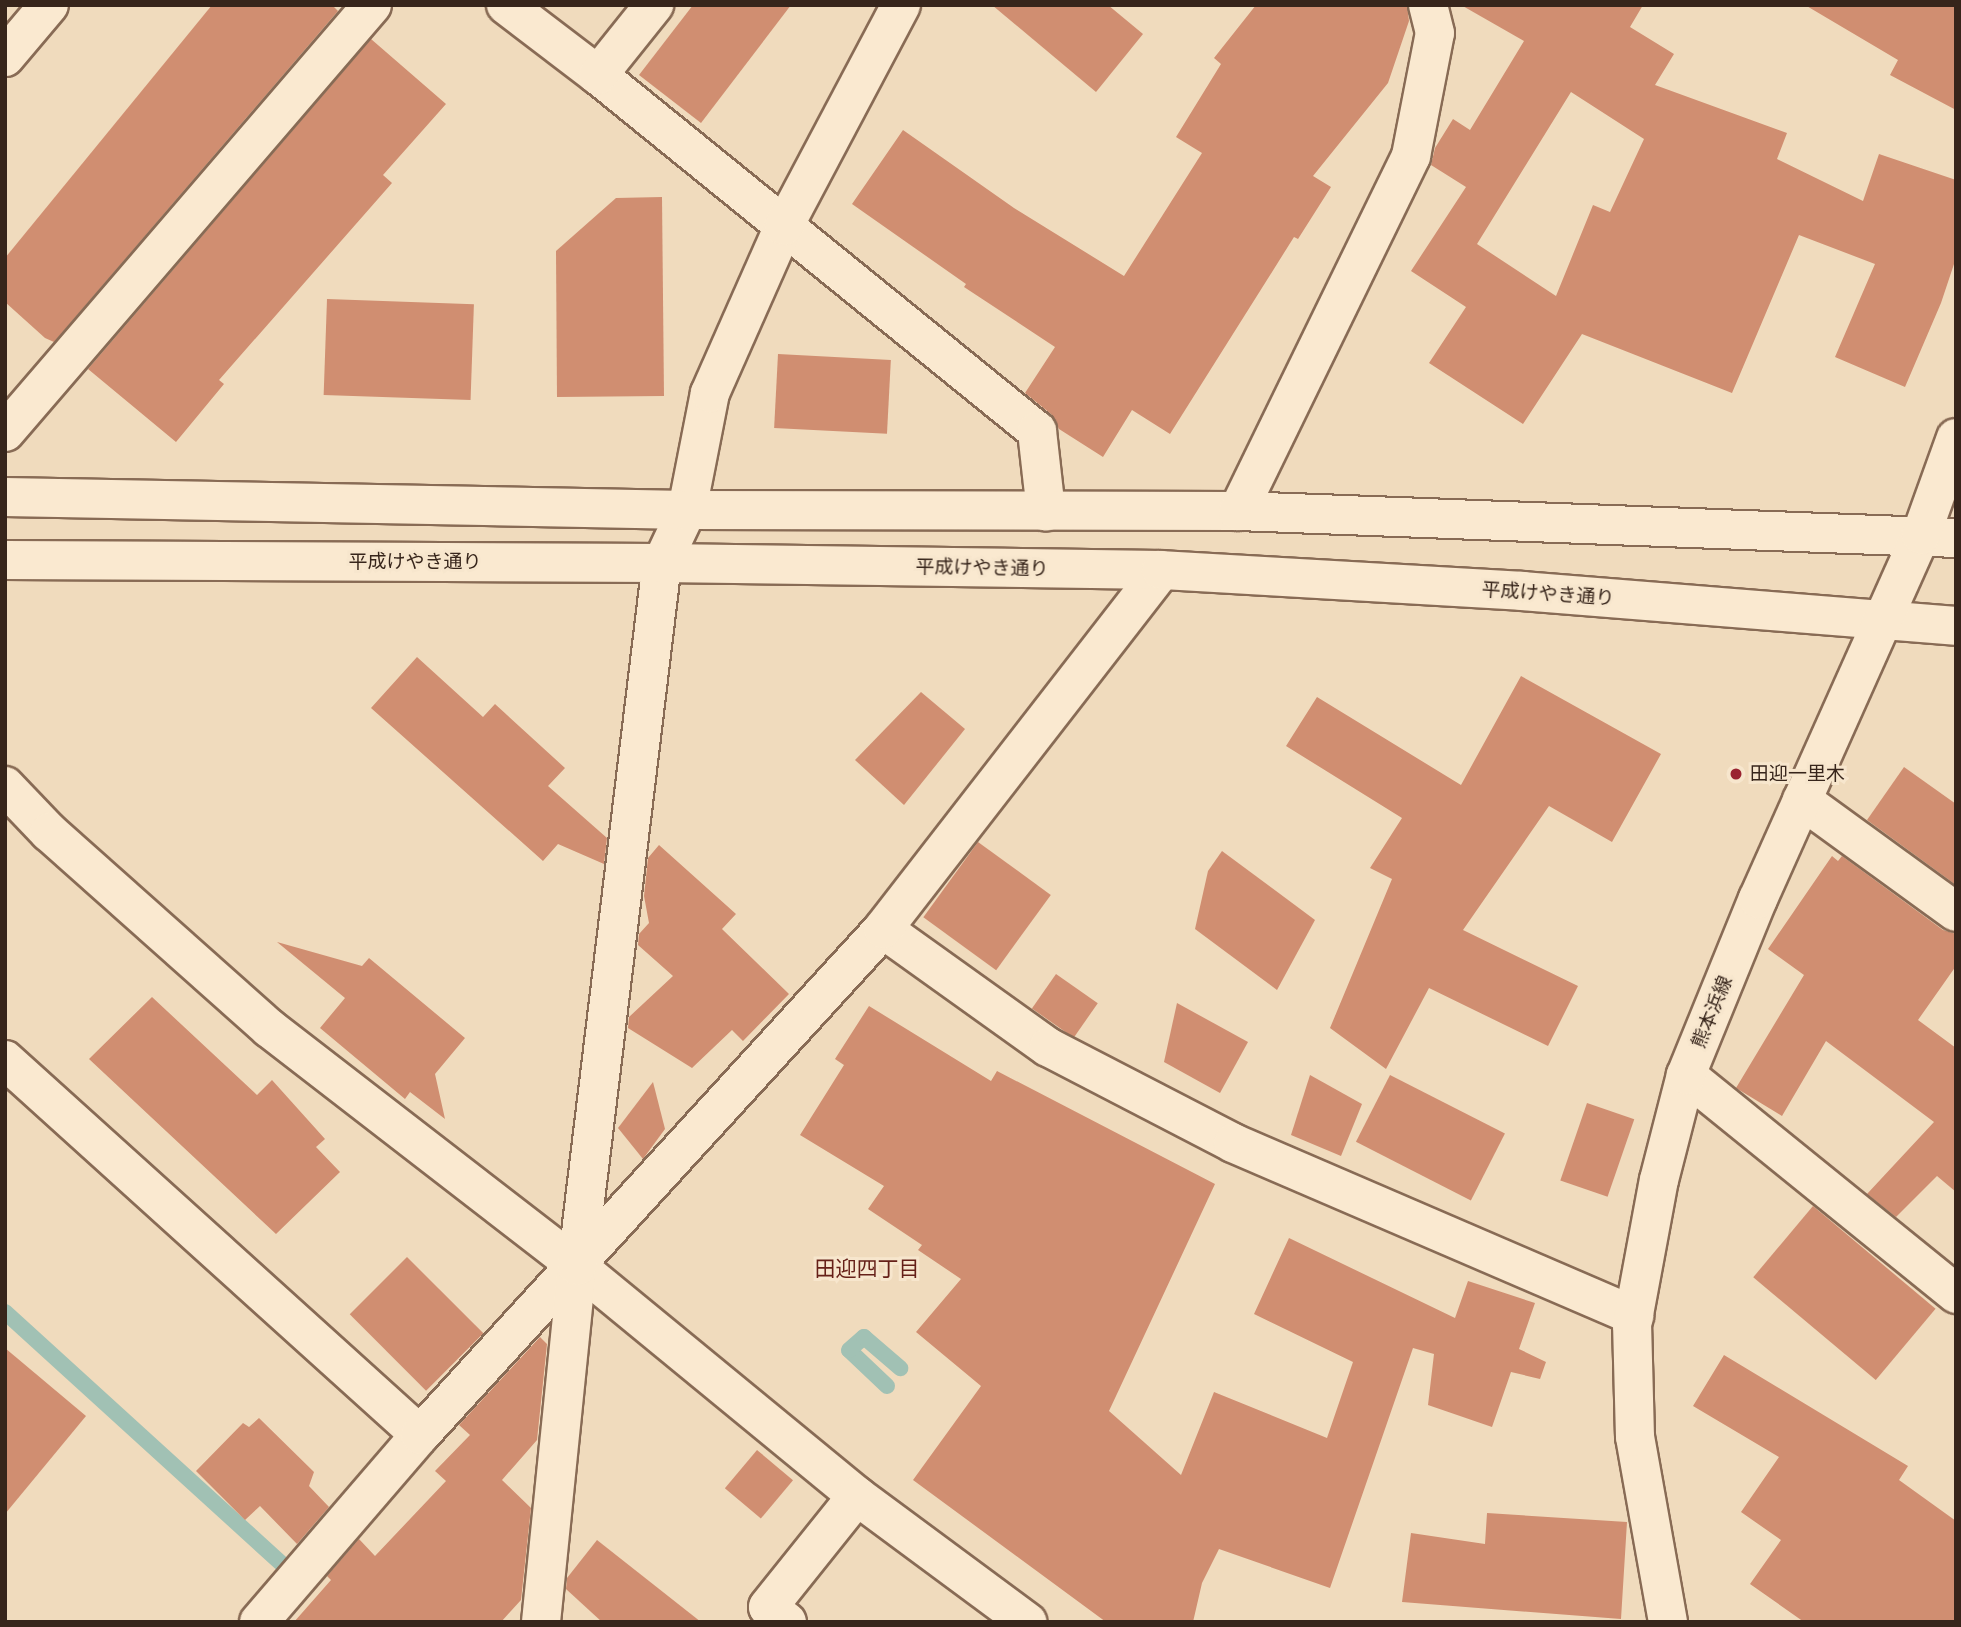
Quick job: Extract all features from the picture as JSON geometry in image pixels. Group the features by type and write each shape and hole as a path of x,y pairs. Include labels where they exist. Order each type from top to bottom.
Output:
{"street":[{"path":"5,57 49,5"},
{"path":"5,432 372,5"},
{"path":"506,5 598,75 1037,431 1046,511"},
{"path":"598,75 654,5"},
{"path":"541,1622 577,1266 662,563 687,510 710,393 784,226 901,5"},
{"path":"1238,511 1410,156 1435,33 1428,5"},
{"name":"熊本浜線","path":"1668,1622 1635,1437 1634,1316 1659,1180 1686,1075 1802,800 1883,619 1938,537 1956,438"},
{"path":"5,497 687,510 1238,511 1938,537"},
{"name":"平成けやき通り","path":"5,560 662,563 1161,570 1522,591 1956,626"},
{"path":"259,1622 420,1435 883,929 1161,570"},
{"path":"5,786 49,832 269,1028 577,1266 857,1496 1027,1622"},
{"path":"1802,800 1956,912"},
{"path":"883,929 1048,1047 1233,1143 1634,1316"},
{"path":"5,1060 420,1435"},
{"path":"1686,1075 1956,1294"},
{"path":"787,1622 768,1607 857,1496"}],"building":[{"path":"212,5 332,5 338,11 54,342 45,338 5,302 5,258"},
{"path":"693,5 791,5 701,123 639,75"},
{"path":"992,5 1108,5 1143,34 1096,92"},
{"path":"1256,5 1407,5 1409,21 1388,83 1313,176 1331,187 1298,239 1294,237 1170,434 1132,410 1103,457 1059,429 1051,414 1025,393 1055,347 964,287 966,284 852,204 903,130 1014,208 1124,276 1202,153 1176,137 1221,64 1214,58"},
{"path":"1461,5 1643,5 1630,27 1674,54 1655,85 1787,133 1777,159 1863,201 1879,154 1956,180 1956,258 1941,303 1905,387 1835,357 1875,264 1799,235 1732,393 1582,334 1523,424 1429,363 1466,307 1411,271 1466,187 1431,165 1435,148 1453,119 1470,130 1524,41","holes":["1571,92 1644,139 1610,212 1593,205 1556,296 1477,244"]},
{"path":"1805,5 1956,5 1956,110 1890,75 1898,60"},
{"path":"371,39 446,104 383,175 392,183 219,380 224,384 176,442 88,369"},
{"path":"662,197 664,396 557,397 556,251 616,198"},
{"path":"327,299 474,304 471,400 324,395"},
{"path":"778,354 891,360 887,434 774,428"},
{"path":"417,657 483,717 495,704 565,768 548,786 607,838 604,864 558,844 543,861 371,708"},
{"path":"1521,676 1661,754 1612,842 1549,806 1463,930 1578,986 1548,1046 1429,988 1386,1069 1330,1028 1392,879 1370,868 1402,818 1286,746 1317,697 1461,785"},
{"path":"921,692 965,729 904,805 855,760"},
{"path":"1904,767 1956,804 1956,885 1867,820"},
{"path":"978,842 1051,895 996,970 923,917"},
{"path":"659,845 736,914 722,929 789,994 743,1041 732,1030 692,1068 628,1028 629,1017 673,976 638,945 639,934 649,923 644,896 648,858"},
{"path":"1222,851 1315,920 1277,990 1195,929 1208,871"},
{"path":"1832,856 1838,861 1842,856 1943,930 1956,934 1956,966 1918,1020 1956,1048 1956,1192 1937,1176 1896,1217 1867,1194 1934,1122 1826,1041 1782,1116 1736,1088 1804,975 1768,949"},
{"path":"277,942 362,966 369,958 465,1038 435,1074 445,1119 410,1092 405,1099 320,1028 345,998"},
{"path":"1056,974 1098,1003 1074,1038 1032,1008"},
{"path":"152,997 257,1095 272,1080 325,1139 316,1147 340,1172 276,1234 89,1059"},
{"path":"1177,1003 1248,1042 1220,1093 1164,1062"},
{"path":"869,1006 991,1081 997,1071 1215,1184 1109,1411 1181,1475 1214,1392 1327,1438 1353,1362 1254,1314 1289,1238 1455,1318 1468,1281 1535,1303 1519,1349 1546,1362 1540,1379 1511,1372 1492,1427 1428,1405 1434,1354 1413,1348 1330,1588 1219,1549 1202,1583 1193,1622 1106,1622 913,1480 981,1386 916,1332 961,1279 918,1250 922,1245 868,1209 884,1186 800,1135 844,1065 835,1059"},
{"path":"1310,1075 1362,1104 1341,1156 1291,1135"},
{"path":"1390,1075 1505,1134 1471,1200 1356,1142"},
{"path":"653,1082 665,1129 643,1159 618,1128"},
{"path":"1587,1103 1634,1119 1608,1197 1560,1181"},
{"path":"1813,1206 1936,1309 1876,1380 1753,1277"},
{"path":"407,1257 483,1333 426,1391 350,1314"},
{"path":"540,1337 547,1344 537,1440 502,1480 531,1508 521,1600 501,1622 294,1622 331,1580 327,1576 359,1539 375,1556 446,1481 435,1471 470,1435 459,1425"},
{"path":"5,1348 86,1416 5,1514"},
{"path":"1724,1355 1908,1466 1899,1480 1956,1521 1956,1622 1804,1622 1750,1584 1781,1540 1741,1512 1779,1457 1693,1406"},
{"path":"259,1418 314,1472 309,1486 329,1507 297,1544 260,1506 245,1520 196,1471 243,1423 249,1427"},
{"path":"757,1450 793,1480 761,1519 725,1488"},
{"path":"1487,1513 1627,1522 1621,1619 1402,1602 1411,1533 1485,1544"},
{"path":"597,1540 701,1622 602,1622 566,1589 567,1578"}],"waterway":[{"path":"5,1312 292,1573"},
{"path":"887,1386 849,1350 864,1337 900,1368"}],"place":[{"name":"田迎一里木","path":"1736,774"}],"district":[{"name":"田迎四丁目","path":"867,1268"}]}
